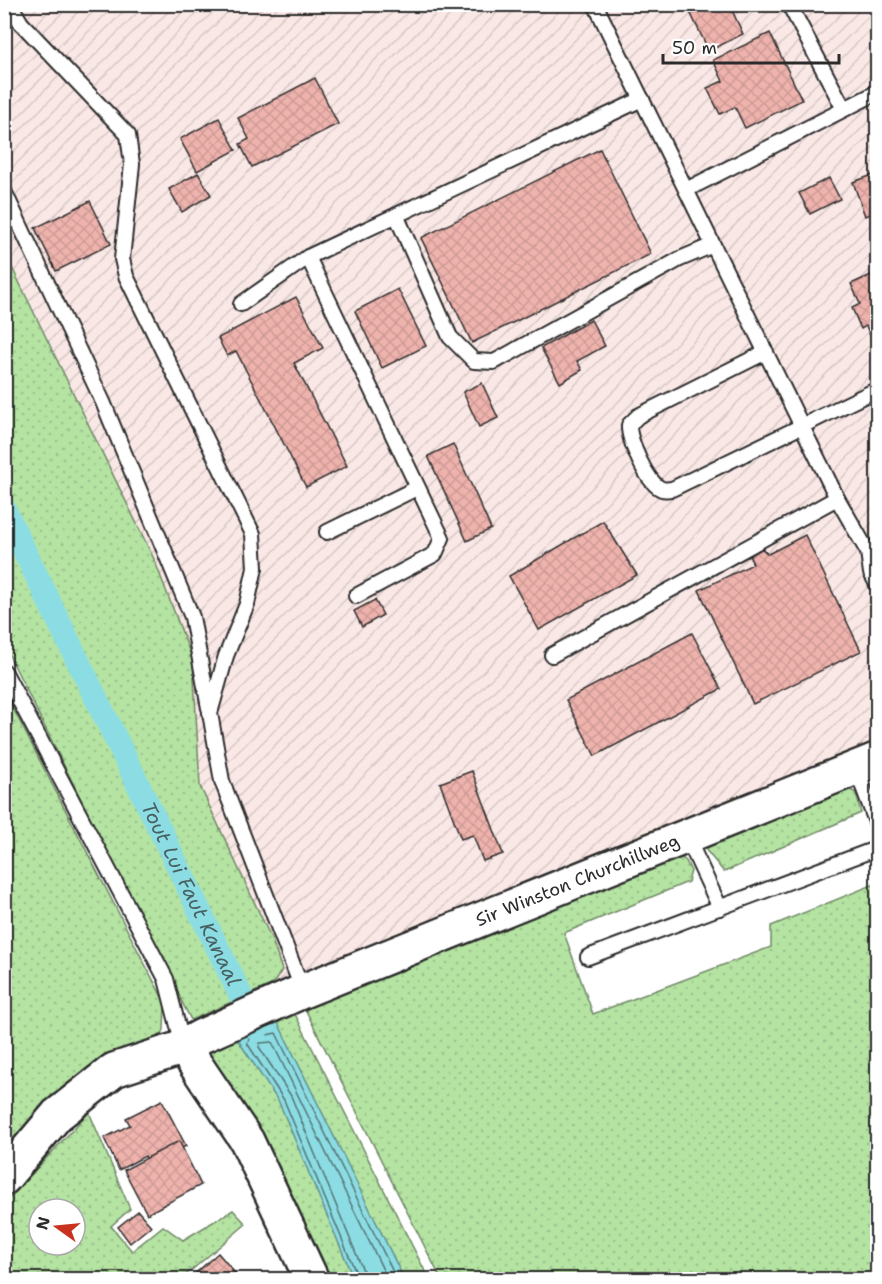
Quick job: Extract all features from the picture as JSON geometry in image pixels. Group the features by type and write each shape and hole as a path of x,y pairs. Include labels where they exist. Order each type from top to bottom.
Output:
{"street":[{"name":"Sir Winston Churchillweg","path":"193,1041 290,997 867,764"},
{"path":"4,1178 57,1115 114,1070 193,1041 247,1141 312,1280"}],"lane":[{"path":"10,4 21,23 128,135 132,164 122,260 126,276 253,534 255,568 247,604 226,656 210,713"},
{"path":"595,4 837,498 873,556 871,573 878,586"},
{"path":"789,4 844,110"},
{"path":"686,190 878,92"},
{"path":"241,304 308,257 397,217 642,99"},
{"path":"4,191 103,402 192,617 222,781 290,997"},
{"path":"397,217 450,337 474,361 494,362 680,259 713,245"},
{"path":"308,257 442,538 435,554 356,596"},
{"path":"766,352 638,416 629,425 628,438 653,482 662,489 672,489 878,388"},
{"path":"327,532 417,488"},
{"path":"552,655 837,498"},
{"path":"4,671 166,980 193,1041"},
{"path":"867,764 878,827"},
{"path":"687,837 720,908"},
{"path":"588,957 878,848"}],"shaded area":[{"path":"5,5 877,5 877,742 273,984 281,969 272,940 200,786 193,661 154,559 5,251"}],"green space":[{"path":"4,251 154,559 193,661 200,786 272,940 282,970 273,984 191,1020 5,647"},
{"path":"4,691 165,1003 164,1030 156,1044 4,1159"},
{"path":"847,788 856,793 861,813 724,872 705,849 710,842"},
{"path":"678,855 686,861 691,871 688,882 564,933 593,1014 771,947 771,926 877,883 877,1279 441,1279 303,1005"},
{"path":"294,1012 429,1279 404,1279 278,1023"},
{"path":"236,1037 279,1102 354,1279 325,1279 201,1049"},
{"path":"89,1112 130,1209 111,1226 132,1251 163,1226 183,1240 233,1210 246,1224 181,1279 5,1279 5,1203"}],"water":[{"path":"278,1023 404,1279 354,1279 279,1102 236,1037"}],"building":[{"path":"407,4 449,4 430,12"},
{"path":"690,4 729,4 743,34 709,51 687,6"},
{"path":"770,33 802,100 745,128 735,107 720,114 707,88 723,81 713,60"},
{"path":"315,78 338,124 252,167 240,144 249,139 238,118"},
{"path":"219,118 236,150 197,171 180,139"},
{"path":"600,149 651,254 472,343 421,238"},
{"path":"198,173 211,195 182,212 169,189"},
{"path":"878,173 878,223 874,213 865,216 853,182"},
{"path":"829,178 840,199 810,214 799,193"},
{"path":"90,201 111,244 56,271 35,228"},
{"path":"878,272 878,346 875,347 866,326 861,329 852,308 860,304 851,284"},
{"path":"398,289 426,346 382,368 355,311"},
{"path":"296,297 323,348 294,363 347,466 306,487 236,351 227,356 218,338"},
{"path":"591,320 605,346 577,361 582,370 560,383 541,348"},
{"path":"482,383 498,418 479,427 463,392"},
{"path":"453,444 491,529 467,541 428,456"},
{"path":"603,521 637,575 539,630 509,576"},
{"path":"805,535 861,651 753,704 699,590 753,564 746,549 759,546 768,554"},
{"path":"375,600 383,615 362,627 354,611"},
{"path":"692,633 721,689 595,756 566,700"},
{"path":"472,771 503,854 483,861 473,835 461,839 440,783"},
{"path":"162,1100 186,1146 149,1165 145,1156 119,1170 104,1138 130,1125 126,1118"},
{"path":"179,1141 201,1185 147,1214 124,1170"},
{"path":"138,1211 151,1226 130,1243 118,1227"},
{"path":"218,1253 241,1280 188,1280"}],"waterway":[{"name":"Tout Lui Faut Kanaal","path":"4,509 257,1029"}]}
